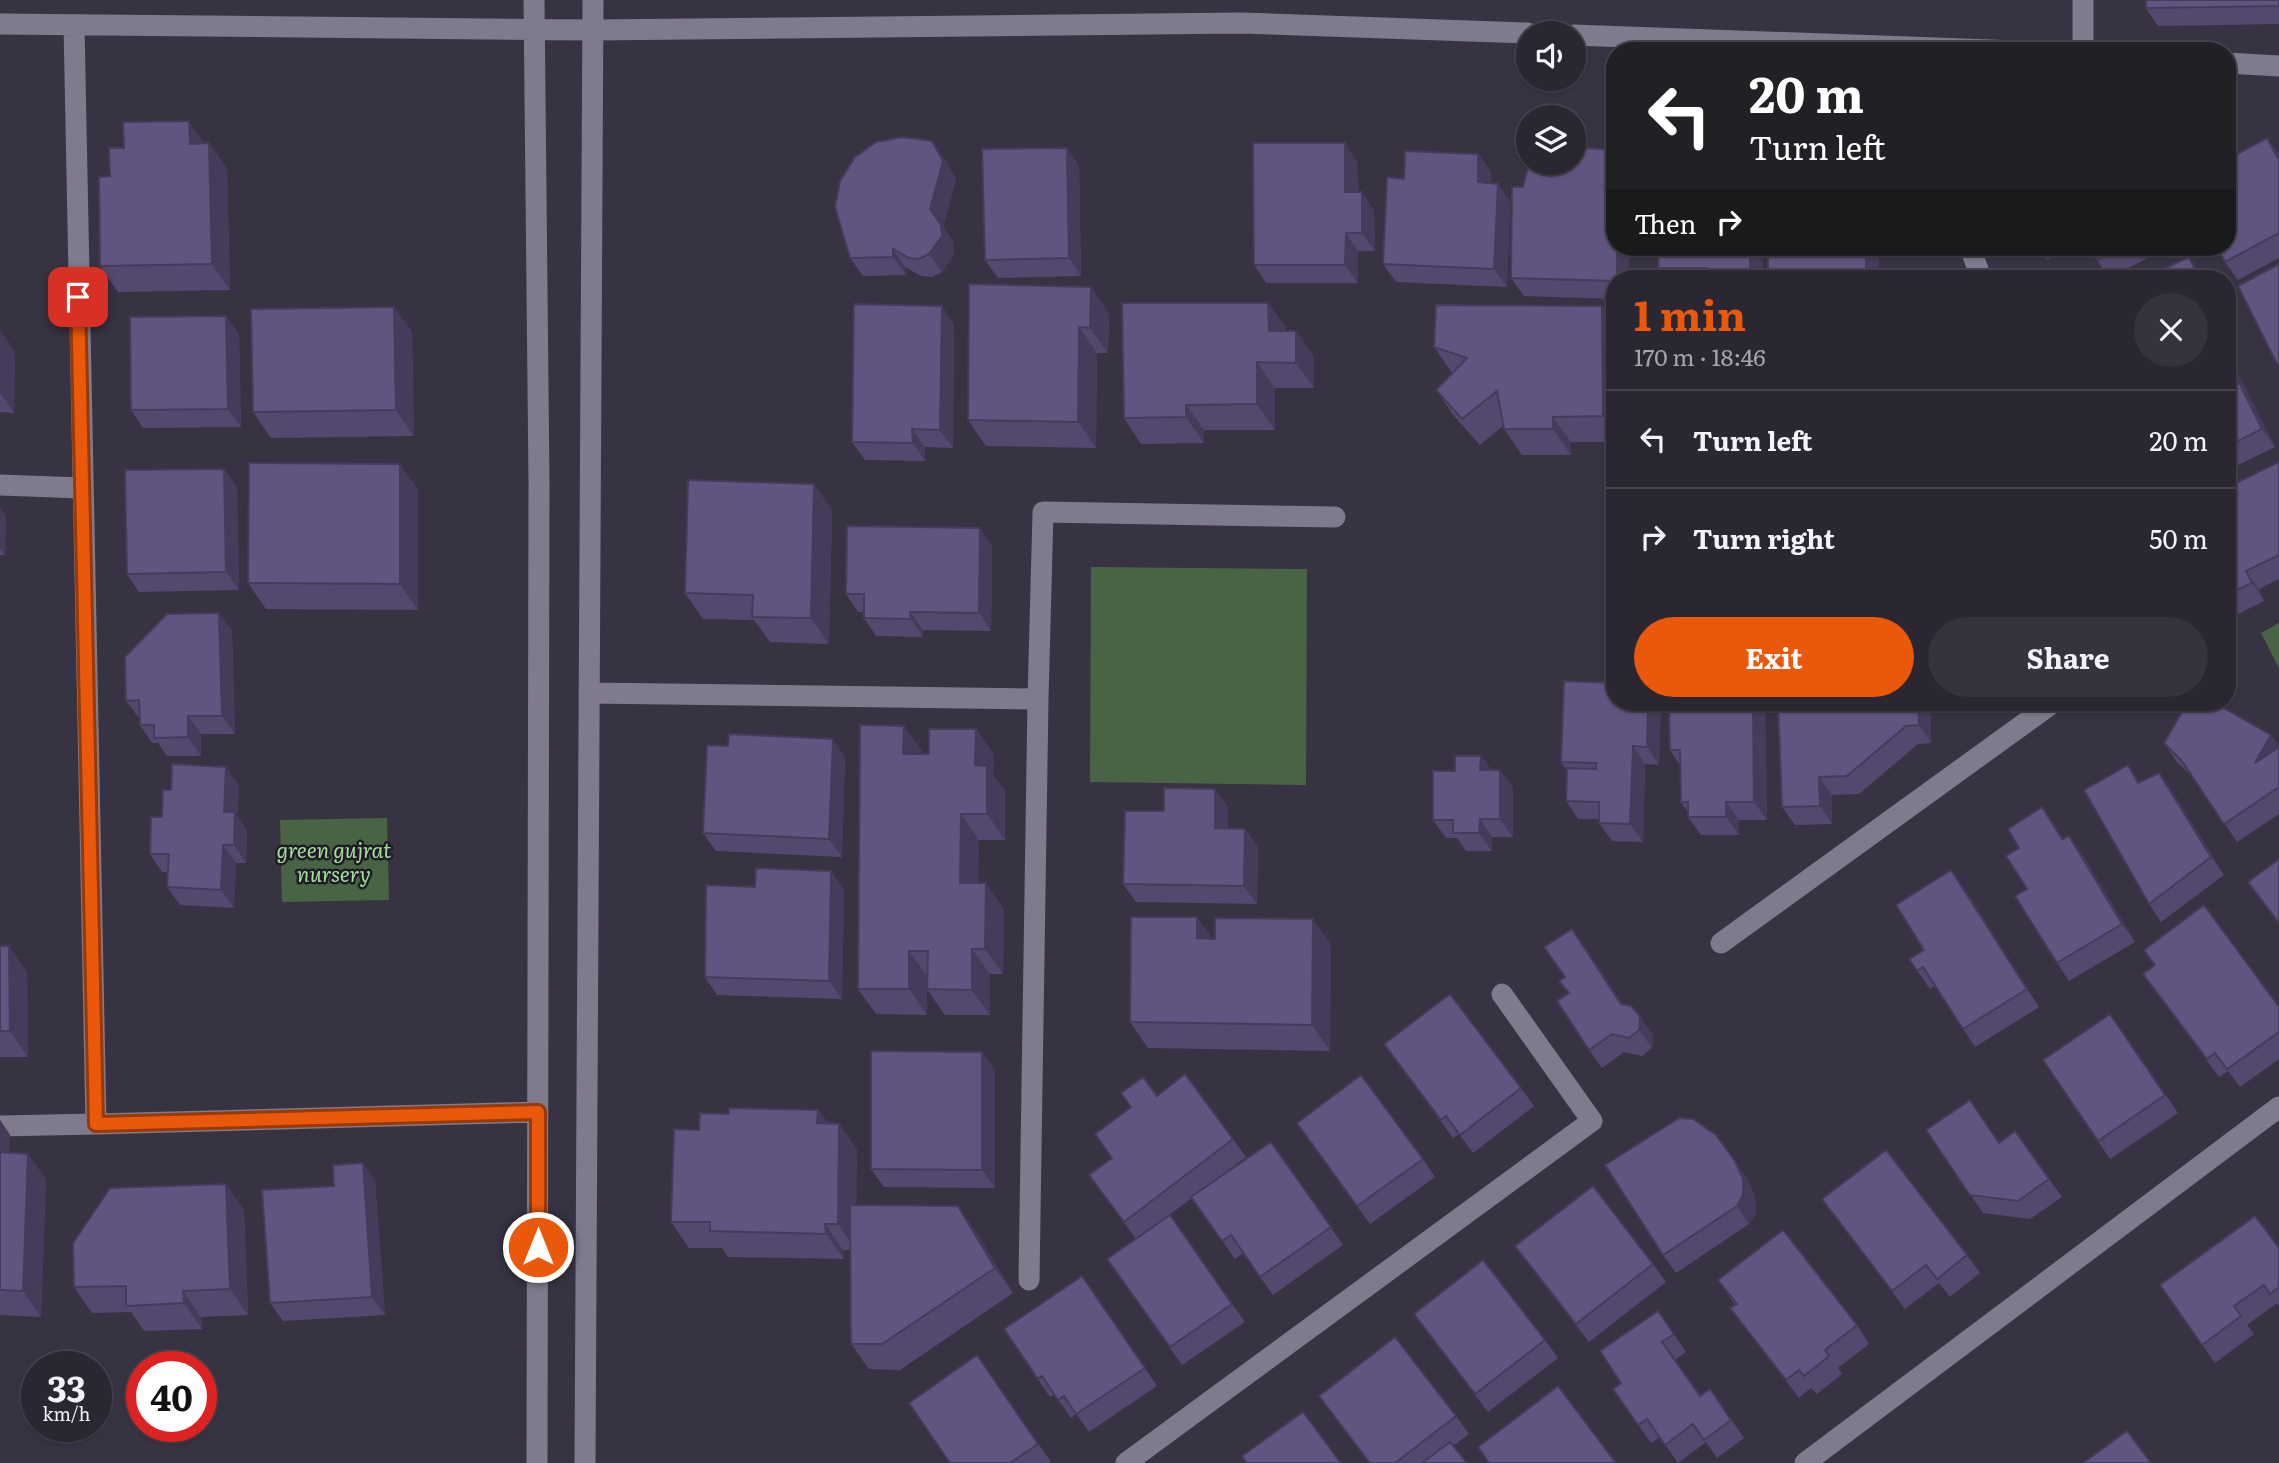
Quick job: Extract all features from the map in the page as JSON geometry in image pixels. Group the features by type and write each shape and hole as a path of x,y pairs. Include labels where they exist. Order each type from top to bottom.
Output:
{"street":[{"path":"534,0 539,482 537,1463"},
{"path":"584,1463 593,0"},
{"path":"2083,0 2083,42"},
{"path":"0,24 593,30 1241,23 1516,33"},
{"path":"74,25 96,1124"},
{"path":"1586,36 1738,42"},
{"path":"2236,63 2279,66"},
{"path":"0,485 82,488"},
{"path":"1029,1280 1043,512 1335,517"},
{"path":"589,693 1038,699"},
{"path":"1721,943 2042,711"},
{"path":"1125,1463 1592,1121 1502,994"},
{"path":"1805,1463 2279,1107"},
{"path":"0,1126 538,1112"}],"green space":[{"path":"1091,567 1307,569 1306,785 1090,782"},
{"path":"2279,623 2279,668 2261,633"},
{"name":"green gujrat nursery","path":"387,818 389,900 282,902 280,820"}],"building":[{"path":"2146,0 2279,0 2279,6 2146,8"},
{"path":"189,121 190,144 209,143 212,264 100,266 99,177 110,176 109,148 124,148 123,122"},
{"path":"903,137 932,141 943,161 930,209 941,225 942,236 929,254 919,259 909,258 893,249 893,257 850,258 835,207 840,181 855,157 876,142"},
{"path":"2267,138 2279,160 2279,233 2225,262 2222,256 2236,256 2236,155"},
{"path":"1253,143 1345,143 1345,192 1362,192 1362,233 1346,233 1345,265 1254,265"},
{"path":"1067,148 1069,258 985,260 982,149"},
{"path":"1586,148 1606,149 1606,256 1617,256 1617,270 1606,270 1606,281 1511,278 1512,187 1523,187 1526,175 1586,175"},
{"path":"1405,151 1478,154 1478,182 1498,184 1494,269 1383,264 1387,177 1404,179"},
{"path":"1659,256 1750,256 1750,270 1658,268"},
{"path":"1768,256 1866,256 1866,270 1768,270"},
{"path":"2189,257 2195,270 2162,270"},
{"path":"2279,264 2279,363 2277,364 2238,286"},
{"path":"969,284 1091,287 1090,328 1079,327 1078,422 968,420"},
{"path":"1122,303 1268,303 1269,331 1296,331 1296,363 1257,362 1257,404 1186,405 1186,417 1124,418"},
{"path":"854,304 942,306 940,430 912,429 913,443 852,442"},
{"path":"1436,305 1602,306 1603,416 1553,417 1553,429 1504,429 1497,391 1462,419 1436,390 1467,358 1434,347"},
{"path":"394,307 396,410 253,412 251,309"},
{"path":"226,316 228,409 131,410 130,317"},
{"path":"2236,376 2262,429 2236,442"},
{"path":"2279,462 2279,555 2246,571 2252,583 2236,590 2236,483"},
{"path":"249,463 400,464 400,584 248,583"},
{"path":"224,469 226,572 127,574 125,470"},
{"path":"688,480 814,484 811,618 752,617 753,595 685,593"},
{"path":"847,526 980,528 979,613 910,612 911,619 864,618 864,594 846,594"},
{"path":"219,613 222,716 188,716 188,737 154,738 154,725 140,725 139,700 126,701 125,657 167,614"},
{"path":"1564,681 1606,683 1606,711 1648,711 1647,747 1633,746 1630,824 1599,823 1599,802 1566,801 1567,768 1596,769 1596,763 1561,762"},
{"path":"1669,711 1753,711 1754,802 1726,802 1726,817 1688,817 1688,802 1681,802 1680,750 1670,750"},
{"path":"1778,711 1918,711 1919,725 1906,726 1847,776 1819,777 1820,806 1782,807"},
{"path":"2183,711 2229,711 2271,735 2255,763 2279,747 2279,787 2224,824 2182,761 2164,743"},
{"path":"860,725 904,726 903,754 929,754 929,729 976,729 975,765 987,766 987,814 961,814 960,883 986,883 985,949 972,949 972,990 927,989 928,951 909,951 909,989 858,989"},
{"path":"729,734 833,739 829,839 703,833 707,745 728,746"},
{"path":"1455,756 1481,756 1480,770 1500,770 1500,819 1480,819 1479,833 1453,833 1453,820 1433,820 1433,771 1455,771"},
{"path":"172,764 226,767 224,812 235,812 234,845 223,845 221,890 167,887 169,854 150,854 151,817 162,817 163,790 171,790"},
{"path":"2128,765 2138,783 2159,773 2211,857 2149,904 2084,790"},
{"path":"1164,788 1215,789 1215,828 1245,829 1244,886 1123,884 1125,811 1164,811"},
{"path":"2042,807 2062,839 2069,836 2122,924 2057,963 2015,896 2027,889 2006,856 2019,848 2008,829"},
{"path":"2279,859 2279,923 2248,882"},
{"path":"756,868 831,871 829,981 705,977 706,885 755,887"},
{"path":"1951,870 2027,989 1963,1029 1923,967 1917,971 1909,959 1924,950 1896,905"},
{"path":"2204,905 2279,1007 2279,1032 2227,1069 2215,1053 2207,1059 2143,974 2155,965 2144,950"},
{"path":"1131,917 1197,917 1197,938 1215,939 1215,918 1313,919 1312,1025 1130,1022"},
{"path":"1572,929 1621,1004 1631,1006 1640,1016 1639,1030 1629,1038 1612,1034 1589,1050 1557,1001 1569,993 1559,981 1565,977 1544,947"},
{"path":"0,946 9,946 10,1031 0,1031"},
{"path":"1450,994 1521,1088 1460,1135 1446,1116 1441,1120 1384,1044"},
{"path":"2110,1014 2165,1095 2098,1141 2043,1060"},
{"path":"871,1051 982,1052 982,1170 871,1169"},
{"path":"1185,1074 1233,1139 1124,1222 1089,1175 1112,1158 1095,1134 1131,1107 1121,1093 1143,1077 1157,1096"},
{"path":"1361,1075 1423,1159 1357,1206 1297,1123"},
{"path":"1970,1100 1999,1143 2015,1131 2049,1179 2018,1201 1970,1195 1926,1130"},
{"path":"729,1108 818,1110 817,1123 839,1124 838,1224 825,1224 826,1234 710,1231 710,1222 671,1222 674,1129 699,1130 700,1113 729,1114"},
{"path":"1679,1118 1693,1119 1716,1135 1735,1161 1743,1179 1743,1195 1737,1206 1663,1255 1605,1165"},
{"path":"1271,1142 1331,1227 1260,1277 1231,1235 1222,1241 1191,1197"},
{"path":"1886,1150 1967,1255 1937,1279 1926,1265 1892,1291 1822,1199"},
{"path":"0,1152 28,1154 23,1291 0,1290"},
{"path":"363,1163 372,1297 270,1303 262,1190 334,1186 333,1165"},
{"path":"226,1184 230,1289 183,1291 184,1303 126,1306 126,1286 74,1287 73,1243 110,1188"},
{"path":"1593,1186 1653,1264 1576,1324 1515,1246"},
{"path":"850,1205 958,1206 995,1268 882,1344 851,1344"},
{"path":"1170,1215 1232,1304 1170,1347 1107,1259"},
{"path":"2255,1216 2279,1248 2279,1287 2270,1294 2264,1285 2234,1306 2241,1316 2202,1345 2160,1285"},
{"path":"1783,1230 1857,1325 1825,1350 1829,1356 1804,1376 1799,1370 1786,1380 1730,1308 1737,1304 1718,1280"},
{"path":"1483,1260 1545,1340 1475,1394 1414,1314"},
{"path":"1082,1276 1145,1368 1076,1414 1064,1396 1058,1400 1042,1376 1038,1379 1004,1329"},
{"path":"1658,1311 1674,1334 1662,1342 1700,1396 1710,1389 1731,1420 1704,1440 1693,1424 1665,1445 1647,1419 1638,1425 1613,1389 1621,1383 1600,1351"},
{"path":"1395,1337 1456,1416 1395,1463 1370,1463 1319,1396"},
{"path":"977,1355 1038,1444 1010,1463 950,1463 909,1403"},
{"path":"1558,1386 1616,1463 1489,1463 1478,1447"},
{"path":"1303,1412 1341,1463 1247,1463 1242,1456"},
{"path":"2127,1431 2151,1463 2083,1463"},
{"path":"1450,1442 1467,1463 1422,1463"}],"route":[{"path":"78,297 96,1124 538,1112 538,1247"}]}
